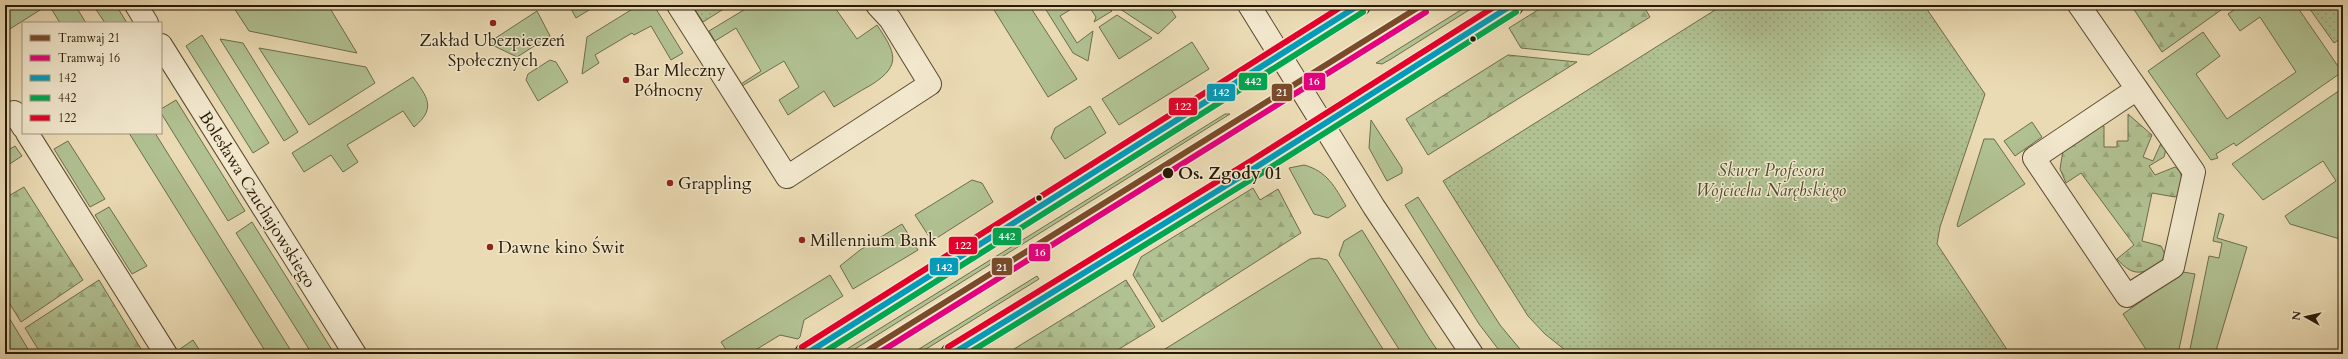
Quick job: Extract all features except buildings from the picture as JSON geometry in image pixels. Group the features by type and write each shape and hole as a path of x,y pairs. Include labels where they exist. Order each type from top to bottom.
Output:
{"main road":[{"path":"806,354 1359,5"},
{"path":"952,354 1323,125 1512,5"}],"street":[{"path":"136,5 146,22"},
{"path":"678,5 787,177 930,84 890,18 878,5"},
{"path":"1249,5 1387,227 1472,354"},
{"path":"2080,5 2194,172 2173,267 2127,296 2034,158 2137,89"},
{"name":"Bolesława Czuchajowskiego","path":"162,47 355,354"},
{"path":"5,118 14,112 22,125"},
{"path":"28,134 166,354"}],"green space":[{"path":"5,5 48,5 5,32"},
{"path":"49,5 75,5 85,22 59,22"},
{"path":"93,5 116,5 126,22 104,22"},
{"path":"232,5 328,5 357,53 249,31"},
{"path":"569,5 597,5 576,18"},
{"path":"639,5 648,5 656,9 683,53 671,60 651,26 634,35 632,33 595,55 599,63 582,74 587,37"},
{"path":"692,5 730,5 703,22"},
{"path":"752,5 833,5 857,39 877,25 888,43 893,58 892,64 881,78 834,107 824,91 788,115 779,100 799,87 784,61 742,86 741,84 761,71 736,28 715,41 709,31"},
{"path":"991,5 1029,5 1077,79 1048,97"},
{"path":"1043,5 1078,5 1060,16 1077,43 1093,31 1088,61 1073,53"},
{"path":"1088,5 1103,5 1112,11 1094,22 1096,17"},
{"path":"1114,5 1168,5 1176,17 1158,34"},
{"path":"1469,5 1477,5 1391,59 1382,64 1376,63"},
{"path":"1546,5 1643,5 1650,17 1589,55 1521,48 1509,28"},
{"name":"Skwer Profesora Wojciecha Narębskiego","path":"1723,5 1924,5 1985,94 1940,227 1937,244 2010,354 1570,354 1545,334 1528,316 1443,181"},
{"path":"2131,5 2228,5 2162,52"},
{"path":"2241,5 2296,5 2342,72 2236,146 2234,143 2216,154 2218,158 2211,160 2148,71 2203,32 2220,56 2196,74 2227,119 2296,72 2260,17 2240,31 2228,14"},
{"path":"2307,5 2343,5 2343,37 2334,43"},
{"path":"537,11 550,36 517,57 488,43"},
{"path":"1117,15 1152,38 1119,59 1099,27"},
{"path":"202,35 269,143 253,153 186,46"},
{"path":"220,39 243,43 298,132 284,141"},
{"path":"1192,42 1209,69 1119,125 1102,99"},
{"path":"259,48 366,67 375,83 309,125"},
{"path":"1508,55 1577,62 1428,155 1406,119"},
{"path":"550,60 556,62 568,82 538,101 526,80 528,74"},
{"path":"413,77 426,97 427,102 426,114 414,127 403,111 347,145 358,162 343,172 331,155 304,172 292,153"},
{"path":"2343,88 2343,240 2290,224 2285,216 2336,181 2323,161 2263,200 2232,164"},
{"path":"176,100 245,211 228,221 162,115 162,108"},
{"path":"1090,106 1106,133 1065,159 1051,138 1055,128"},
{"path":"1225,114 1230,114 847,354 839,354"},
{"path":"2128,114 2152,135 2143,157 2153,161 2161,143 2166,149 2164,157 2149,166 2155,175 2175,167 2180,173 2182,179 2179,194 2175,197 2152,193 2142,241 2161,246 2165,254 2160,265 2142,272 2128,269 2117,259 2134,245 2081,173 2066,183 2060,169 2063,150 2094,125 2104,126 2104,147 2117,147 2117,141 2128,141"},
{"path":"1371,120 1402,168 1402,173 1387,181 1369,148"},
{"path":"2032,122 2042,137 2015,156 2004,141"},
{"path":"130,134 156,134 293,354 267,354"},
{"path":"1984,139 1994,139 2025,184 1958,227 1957,225"},
{"path":"68,141 105,199 90,207 54,149"},
{"path":"15,146 22,156 5,167 5,152"},
{"path":"1304,165 1319,171 1330,181 1346,206 1328,218 1314,214 1289,168"},
{"path":"972,180 982,183 993,202 932,241 915,215"},
{"path":"24,187 83,280 21,322 5,296 5,198"},
{"path":"1253,188 1260,200 1278,189 1301,233 1162,322 1133,275 1141,257"},
{"path":"1418,197 1500,325 1524,354 1502,354 1479,324 1405,205"},
{"path":"109,207 147,266 132,274 95,215"},
{"path":"2219,213 2224,215 2217,238 2247,247 2215,354 2189,354 2209,256 2219,258 2222,243 2213,241"},
{"path":"252,222 332,350 325,354 312,354 236,233"},
{"path":"902,224 918,250 853,289 840,266 860,250"},
{"path":"1362,230 1440,354 1402,354 1339,255 1344,241"},
{"path":"1319,258 1327,260 1386,354 1157,354 1310,259"},
{"path":"2183,272 2195,274 2178,354 2149,354 2123,314"},
{"path":"830,275 843,296 804,320 800,337 798,339 780,335 749,354 729,354 721,342"},
{"path":"1037,276 1039,279 918,354 911,354"},
{"path":"99,280 144,354 41,354 25,328"},
{"path":"1126,280 1155,327 1111,354 1006,354"},
{"path":"5,311 31,354 10,354 5,346"},
{"path":"193,340 202,354 183,354 180,349"}],"tram line":[{"name":"21","path":"862,354 1422,5"},
{"name":"16","path":"877,354 1426,12"}],"transit line":[{"name":"122","path":"802,347 1344,5"},
{"name":"142","path":"806,354 1359,5"},
{"name":"122","path":"948,347 1249,162 1497,5"},
{"name":"142","path":"952,354 1253,169 1512,5"},
{"name":"442","path":"821,354 1363,12"},
{"name":"442","path":"967,354 1257,176 1516,12"}],"place":[{"name":"Zakład Ubezpieczeń Społecznych","path":"493,23"},
{"name":"Bar Mleczny Północny","path":"626,80"},
{"name":"Os. Zgody 01","path":"1168,173"},
{"name":"Grappling","path":"670,183"},
{"name":"Millennium Bank","path":"802,240"},
{"name":"Dawne kino Świt","path":"490,247"}]}
